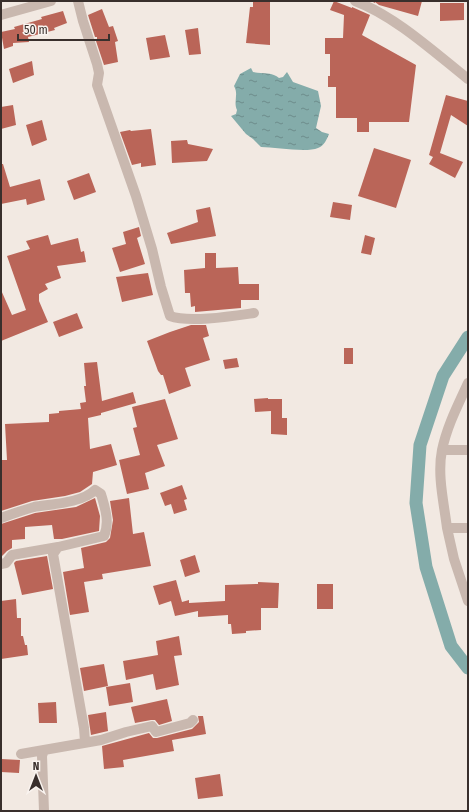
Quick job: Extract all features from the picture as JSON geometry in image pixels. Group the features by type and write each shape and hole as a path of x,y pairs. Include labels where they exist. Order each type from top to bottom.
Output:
{"street":[{"path":"1,15 48,1"},
{"path":"78,1 97,64 99,73 97,85 138,203 170,316 176,318 206,318 254,314"},
{"path":"355,1 388,19 468,79"},
{"path":"468,383 452,419 442,450 441,462 442,488 447,528 454,559 468,601"},
{"path":"442,450 468,450"},
{"path":"1,518 34,508 78,499 90,495 95,490 101,494 107,519 107,530 104,536 58,547 12,555 6,563 1,564"},
{"path":"447,528 468,528"},
{"path":"58,547 53,554 84,728 85,742"},
{"path":"21,754 101,740 152,726 156,732 190,723 192,720"},
{"path":"44,750 42,756 44,811"}],"water":[{"path":"251,68 253,72 271,74 279,78 283,77 287,72 293,82 318,91 321,106 316,128 329,134 322,146 306,150 261,147 246,134 231,116 236,114 237,110 236,92 234,86 240,74"}],"building":[{"path":"253,1 270,1 270,45 246,43 250,7 253,7"},
{"path":"334,1 370,15 362,35 416,65 409,122 369,122 369,132 357,132 357,118 336,118 336,87 328,87 328,76 330,76 330,54 325,54 325,38 343,38 344,15 330,10"},
{"path":"371,1 422,1 418,16 379,5"},
{"path":"440,3 464,3 464,20 440,21"},
{"path":"102,9 109,27 113,26 118,41 115,42 118,62 104,65 96,41 97,37 95,37 88,15"},
{"path":"63,11 67,23 54,28 55,30 28,37 29,42 13,43 13,46 4,49 1,32 15,29 14,27"},
{"path":"198,28 201,54 189,55 185,30"},
{"path":"165,35 170,57 150,60 146,38"},
{"path":"32,61 34,75 13,83 9,69"},
{"path":"446,95 468,101 468,126 451,115 440,153 463,162 455,178 429,164 433,157 429,155"},
{"path":"13,105 16,125 1,129 1,107"},
{"path":"42,120 47,140 32,146 26,125"},
{"path":"151,129 156,165 141,167 141,163 132,165 120,132"},
{"path":"187,140 188,144 213,149 207,161 172,163 171,141"},
{"path":"374,148 411,160 396,208 358,196"},
{"path":"1,164 3,164 10,187 40,179 45,200 27,205 26,199 1,204"},
{"path":"89,173 96,192 74,200 67,181"},
{"path":"333,202 352,205 350,220 330,217"},
{"path":"210,207 216,236 171,244 167,233 198,222 196,210"},
{"path":"139,227 141,236 137,238 145,264 120,272 112,248 126,244 123,232"},
{"path":"48,235 51,245 78,238 81,252 84,251 86,262 57,266 61,278 45,284 48,289 39,294 39,301 48,322 1,341 1,290 12,315 26,310 7,256 30,249 26,241"},
{"path":"365,235 375,238 371,255 361,253"},
{"path":"205,253 216,253 216,268 238,267 239,284 259,284 259,300 241,300 241,308 195,312 195,306 191,307 190,293 185,293 184,270 205,268"},
{"path":"148,273 153,295 122,302 116,277"},
{"path":"77,313 83,328 59,337 53,322"},
{"path":"191,325 206,325 209,336 203,338 210,360 185,368 191,386 169,394 163,375 161,375 158,371 147,341"},
{"path":"344,348 353,348 353,364 344,364"},
{"path":"237,358 239,367 225,369 223,360"},
{"path":"97,362 102,401 133,392 136,403 88,418 90,449 111,444 117,465 93,472 92,484 80,492 32,501 1,511 1,460 7,460 5,424 49,422 49,414 59,413 59,411 81,409 80,403 86,402 84,363"},
{"path":"165,399 178,439 157,445 165,466 145,473 149,489 127,494 119,460 140,455 133,428 137,427 132,407"},
{"path":"254,399 282,399 282,418 287,418 287,435 271,434 271,411 255,412"},
{"path":"182,485 187,499 184,500 187,510 174,514 171,504 165,506 160,493"},
{"path":"95,498 100,516 99,531 62,539 54,539 52,525 25,527 25,539 12,540 12,548 1,557 1,524 35,513 76,507"},
{"path":"129,498 133,534 144,532 151,566 102,574 103,579 84,582 89,612 70,615 63,572 84,568 81,548 106,542 110,538 113,520 110,501"},
{"path":"195,555 200,572 185,577 180,560"},
{"path":"47,556 53,589 22,595 14,563 16,561"},
{"path":"176,580 182,602 189,600 189,603 225,601 225,585 258,584 258,582 279,583 278,608 261,608 261,630 232,634 231,624 228,624 228,615 198,617 198,611 175,616 171,601 159,605 153,586"},
{"path":"317,584 333,584 333,609 317,609"},
{"path":"16,599 17,618 21,618 21,636 23,636 25,645 27,645 28,655 1,659 1,601"},
{"path":"179,636 182,655 174,656 179,685 156,690 153,674 126,680 123,661 158,655 156,641"},
{"path":"104,664 108,686 84,691 80,668"},
{"path":"130,683 133,702 109,706 106,687"},
{"path":"167,699 172,721 159,725 155,720 135,723 131,707"},
{"path":"56,702 57,723 39,723 38,703"},
{"path":"106,712 108,731 91,735 88,715"},
{"path":"198,716 203,716 206,734 172,740 174,751 123,760 124,767 104,769 102,746 149,733 153,738 157,738 192,729 199,722"},
{"path":"1,759 20,760 19,773 1,772"},
{"path":"220,774 223,796 198,799 195,778"}],"waterway":[{"path":"468,337 443,376 420,445 416,503 426,567 451,646 468,668"}]}
